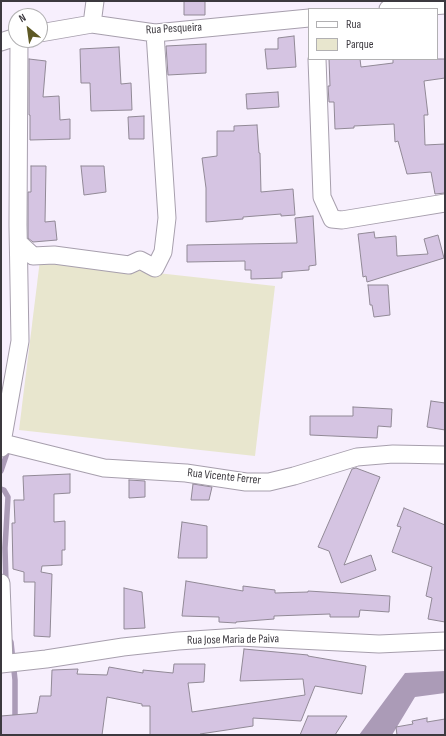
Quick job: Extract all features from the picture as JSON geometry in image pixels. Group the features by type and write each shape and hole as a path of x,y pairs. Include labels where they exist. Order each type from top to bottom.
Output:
{"street":[{"path":"92,24 95,1"},
{"path":"402,8 445,5"},
{"name":"Rua Pesqueira","path":"48,32 92,24 155,33 308,18"},
{"path":"19,243 34,256 54,256 129,265 140,260 155,268 163,252 167,218 155,33"},
{"path":"2,445 20,341 18,225 19,48"},
{"path":"317,60 322,197 332,219 342,220 445,203"},
{"name":"Rua Vicente Ferrer","path":"2,445 104,468 186,473 246,482 269,482 357,457 393,454 445,456"},
{"path":"1,583 9,663"},
{"name":"Rua Jose Maria de Paiva","path":"9,663 139,645 239,637 379,644 445,641"}],"green space":[{"path":"40,260 275,286 255,456 19,430"}],"shaded area":[{"path":"445,671 445,693 415,697 392,735 359,735 405,673"}],"building":[{"path":"184,1 205,1 205,15 184,15"},
{"path":"294,36 296,67 267,69 265,49 278,49 278,38"},
{"path":"206,44 206,73 168,75 166,46"},
{"path":"119,47 121,84 131,83 132,110 91,111 90,83 81,83 80,49"},
{"path":"29,59 46,61 43,97 59,96 60,120 70,119 70,139 30,140"},
{"path":"445,59 445,78 424,81 428,115 424,115 425,145 445,144 445,193 435,194 431,172 407,174 398,141 395,142 394,124 354,126 354,128 335,129 334,102 329,102 328,86 330,86 329,60 360,60 361,67 393,63 393,60"},
{"path":"278,92 279,107 247,109 246,94"},
{"path":"144,116 144,139 129,139 128,117"},
{"path":"257,125 260,153 261,192 293,189 295,215 281,216 281,214 206,222 206,188 202,158 217,156 217,131 234,131 234,126"},
{"path":"31,166 46,166 45,222 55,221 57,240 33,242 28,238 28,192 31,192"},
{"path":"81,166 104,166 106,192 84,195"},
{"path":"313,216 316,265 309,266 309,270 282,272 282,278 251,279 251,270 245,270 245,261 187,262 187,245 297,243 295,218"},
{"path":"374,232 375,238 396,236 397,256 428,254 424,239 438,235 444,258 367,282 366,276 363,277 358,234"},
{"path":"368,285 388,285 390,315 374,317 372,305 370,305"},
{"path":"431,401 445,403 445,430 427,427"},
{"path":"353,407 392,409 391,427 378,426 377,438 310,435 310,416 353,416"},
{"path":"356,468 380,477 344,565 371,555 376,570 341,583 329,551 318,547 352,469"},
{"path":"70,474 70,493 54,494 54,522 65,521 65,550 62,550 62,565 42,566 41,572 52,574 50,637 34,636 35,582 24,582 24,572 13,569 12,523 15,523 14,500 24,500 23,476"},
{"path":"129,480 145,481 145,497 129,498"},
{"path":"193,484 212,487 209,500 191,500"},
{"path":"404,508 445,525 445,622 428,619 432,598 426,596 432,567 392,552 401,527 397,526"},
{"path":"182,522 207,526 207,558 178,558"},
{"path":"186,581 243,591 243,586 275,590 275,593 308,591 390,596 389,612 360,610 359,617 330,617 330,614 274,616 274,619 236,623 219,622 219,617 182,616"},
{"path":"124,588 142,592 145,628 124,629"},
{"path":"244,649 308,655 366,666 362,694 315,686 301,721 253,718 253,726 199,735 150,735 150,706 142,706 142,704 107,697 102,735 1,735 1,716 37,713 40,696 51,696 52,670 78,669 77,674 107,675 109,667 143,673 143,670 173,673 174,664 205,664 204,682 188,683 192,712 305,695 303,679 240,681"},
{"path":"308,716 347,716 335,735 300,735"},
{"path":"427,718 427,722 445,719 445,735 397,735 396,727 413,724 412,721"}],"waterway":[{"path":"1,452 7,453 1,471"},
{"path":"1,489 4,490 8,497 5,548 6,583"},
{"path":"11,642 15,680 15,735"}]}
